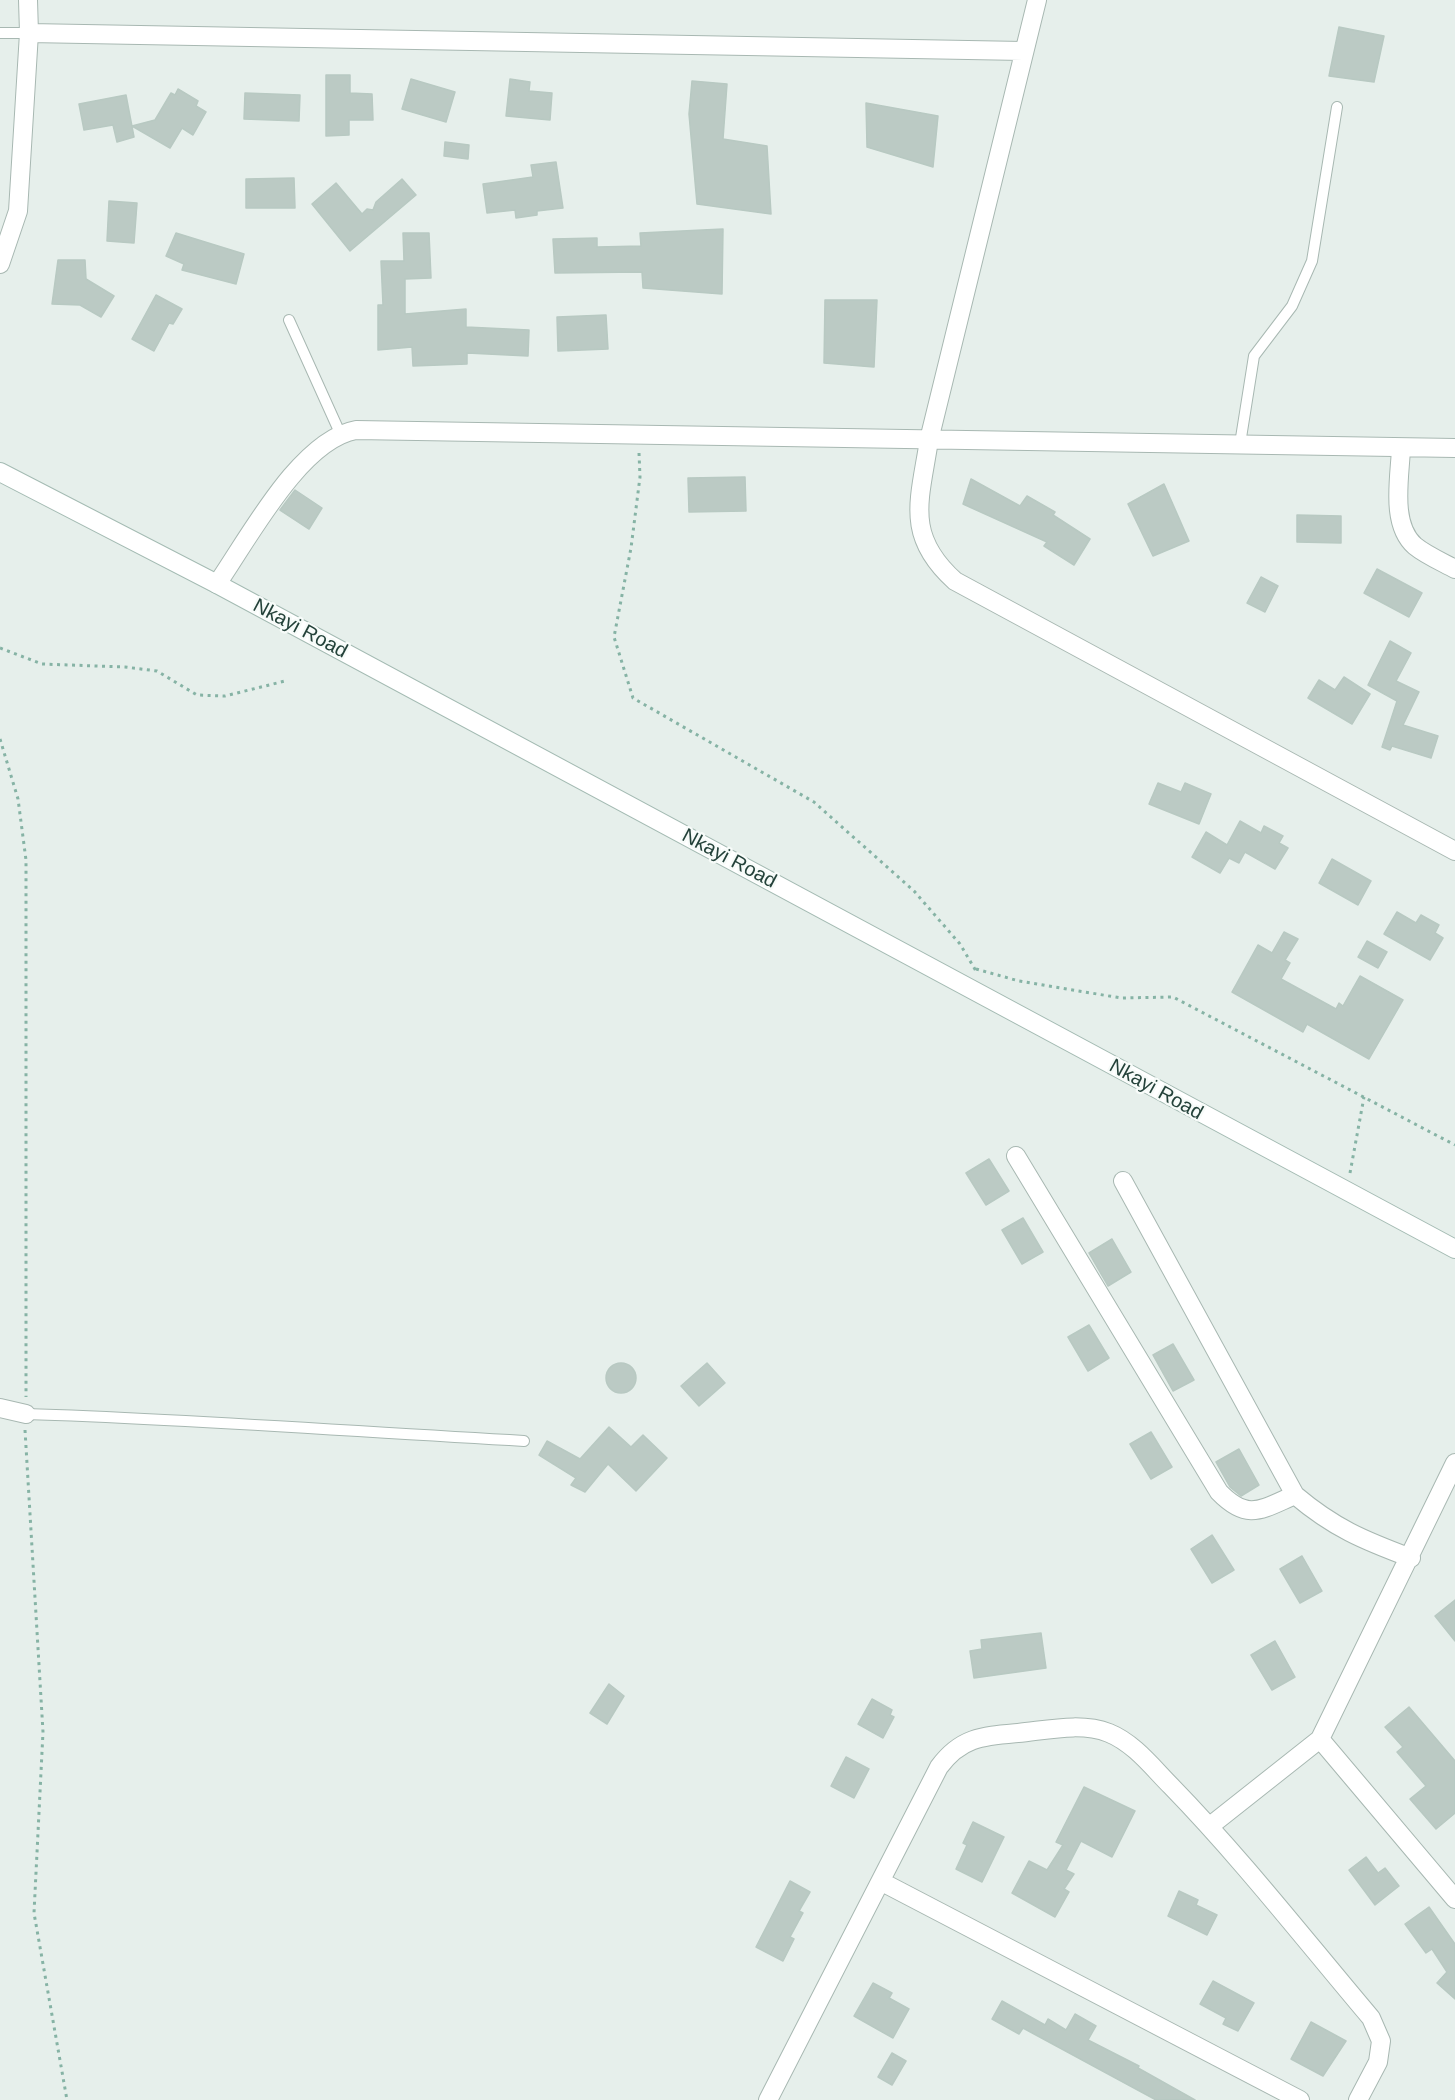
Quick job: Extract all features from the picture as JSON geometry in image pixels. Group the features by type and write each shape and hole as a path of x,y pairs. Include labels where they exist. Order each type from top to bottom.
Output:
{"street":[{"path":"0,264 18,211 28,0"},
{"path":"1037,0 929,440 918,514 923,541 944,571 955,581 1455,851"},
{"path":"28,33 1023,51"},
{"path":"217,584 292,476 324,443 340,433 356,430 1455,448"},
{"path":"1401,448 1399,511 1402,528 1414,546 1455,569"},
{"name":"Nkayi Road","path":"0,472 217,584 1346,1193 1455,1249"},
{"path":"1016,1156 1219,1492 1238,1508 1255,1512 1295,1495"},
{"path":"1123,1181 1295,1495 1323,1519 1353,1536 1411,1558"},
{"path":"0,1408 26,1414"},
{"path":"1210,1826 1320,1739 1411,1558 1455,1463"},
{"path":"768,2100 882,1882 939,1767 951,1750 969,1741 996,1735 1084,1727 1109,1733 1138,1753 1210,1826 1371,2018 1381,2041 1378,2062 1358,2100"},
{"path":"1320,1739 1455,1899"},
{"path":"882,1882 1300,2100"}],"lane":[{"path":"0,33 28,33"},
{"path":"1240,444 1254,356 1292,306 1312,261 1337,107"},
{"path":"289,320 340,433"},
{"path":"26,1414 181,1419 334,1431 524,1441"}],"path":[{"path":"638,436 640,477 631,548 614,637 633,698 814,802 914,891 960,944 976,969 974,991"},
{"path":"0,648 42,664 125,667 157,671 197,694 225,696 285,681"},
{"path":"976,969 1019,981 1121,998 1173,997 1455,1145"},
{"path":"1346,1193 1364,1096"}],"building":[{"path":"1339,27 1384,36 1374,82 1329,76"},
{"path":"326,75 350,75 350,93 372,94 373,120 349,120 349,135 326,136"},
{"path":"411,79 455,92 446,122 402,109"},
{"path":"510,79 530,82 529,91 552,93 550,120 506,116"},
{"path":"692,81 727,84 723,139 767,146 771,214 697,204 689,114"},
{"path":"178,89 198,101 196,106 206,112 193,135 182,128 170,148 132,126 155,120 171,93 175,95"},
{"path":"245,93 300,95 299,121 244,119"},
{"path":"126,95 134,137 117,142 113,125 84,130 79,104"},
{"path":"866,103 938,116 933,167 867,147"},
{"path":"445,142 469,145 468,159 444,156"},
{"path":"556,162 563,208 537,211 537,215 516,218 515,210 487,213 483,184 533,177 531,165"},
{"path":"294,178 295,208 246,208 246,179"},
{"path":"402,179 416,195 350,251 312,204 336,183 362,214 367,209 373,210 376,202"},
{"path":"109,201 137,203 134,243 107,241"},
{"path":"723,229 722,294 643,288 642,272 555,273 553,239 597,238 597,247 641,246 640,233"},
{"path":"176,233 244,254 236,284 182,270 184,264 166,256"},
{"path":"403,233 429,233 431,278 405,279 405,314 466,309 466,327 529,330 528,356 467,353 467,364 413,366 412,347 378,350 378,305 383,305 381,261 404,261"},
{"path":"58,260 85,260 86,279 114,296 101,317 80,305 52,304"},
{"path":"156,295 182,309 173,324 169,323 154,351 132,339"},
{"path":"825,300 877,300 874,367 824,363"},
{"path":"606,315 608,349 558,351 557,317"},
{"path":"745,477 746,511 689,512 688,478"},
{"path":"971,479 1020,506 1027,496 1055,512 1053,515 1090,539 1074,565 1044,546 1047,542 963,504"},
{"path":"1164,484 1189,541 1153,556 1128,504"},
{"path":"295,490 322,508 309,529 280,510"},
{"path":"1297,515 1341,516 1341,543 1297,542"},
{"path":"1377,569 1422,593 1409,617 1364,593"},
{"path":"1261,577 1278,586 1265,612 1247,603"},
{"path":"1390,641 1411,653 1396,681 1419,692 1403,725 1438,736 1431,758 1392,746 1390,750 1382,747 1397,701 1368,685"},
{"path":"1344,677 1370,694 1352,724 1308,698 1319,680 1335,690"},
{"path":"1158,783 1181,792 1185,783 1211,794 1199,824 1149,804"},
{"path":"1240,821 1261,833 1264,826 1283,836 1279,843 1288,848 1275,869 1245,852 1239,863 1229,858 1220,873 1192,857 1206,832 1227,845"},
{"path":"1332,859 1371,881 1358,905 1319,883"},
{"path":"1397,912 1416,923 1421,915 1439,925 1435,933 1443,938 1430,960 1384,934"},
{"path":"1284,932 1298,939 1285,960 1290,963 1281,979 1336,1009 1339,1003 1343,1006 1360,976 1403,1000 1369,1059 1307,1024 1303,1032 1232,992 1258,945 1272,953"},
{"path":"1367,941 1387,952 1378,968 1358,957"},
{"path":"989,1159 1009,1191 986,1205 966,1173"},
{"path":"1023,1218 1043,1252 1022,1264 1002,1230"},
{"path":"1112,1239 1131,1272 1108,1286 1089,1253"},
{"path":"1089,1325 1109,1358 1088,1371 1068,1337"},
{"path":"1173,1344 1194,1380 1173,1391 1153,1355"},
{"path":"621,1363 632,1367 636,1378 632,1389 621,1393 610,1389 606,1378 610,1367"},
{"path":"707,1363 725,1383 699,1406 681,1386"},
{"path":"609,1427 631,1447 643,1435 667,1458 636,1491 608,1464 585,1492 571,1485 576,1478 539,1455 547,1441 580,1459"},
{"path":"1151,1432 1172,1467 1151,1479 1130,1444"},
{"path":"1239,1449 1259,1485 1241,1496 1230,1487 1216,1462"},
{"path":"1212,1535 1234,1570 1212,1583 1191,1549"},
{"path":"1302,1556 1322,1591 1300,1603 1280,1569"},
{"path":"1455,1600 1455,1641 1435,1616"},
{"path":"1041,1633 1046,1668 974,1678 970,1651 982,1649 981,1640"},
{"path":"1275,1641 1295,1677 1272,1690 1251,1655"},
{"path":"609,1684 624,1696 607,1724 590,1713"},
{"path":"872,1699 892,1710 890,1715 894,1717 883,1738 858,1724"},
{"path":"1409,1707 1455,1761 1455,1813 1436,1829 1410,1799 1426,1786 1397,1752 1403,1747 1385,1727"},
{"path":"846,1757 869,1769 854,1798 831,1786"},
{"path":"1084,1787 1135,1811 1112,1857 1081,1841 1066,1870 1074,1874 1064,1889 1069,1892 1055,1917 1012,1893 1029,1861 1047,1870 1063,1845 1056,1842"},
{"path":"973,1822 1004,1837 982,1882 956,1869 967,1845 963,1843"},
{"path":"1366,1857 1378,1873 1385,1868 1399,1886 1375,1905 1349,1870"},
{"path":"790,1881 810,1892 799,1911 803,1913 790,1937 794,1939 783,1961 756,1947"},
{"path":"1179,1891 1198,1900 1196,1905 1217,1915 1207,1935 1168,1916"},
{"path":"1429,1907 1455,1944 1455,1999 1437,1983 1447,1972 1432,1949 1426,1953 1405,1924"},
{"path":"1213,1981 1254,2003 1238,2031 1223,2024 1226,2018 1200,2004"},
{"path":"873,1983 892,1993 889,1998 909,2009 893,2038 854,2016"},
{"path":"1002,2001 1045,2025 1048,2019 1066,2030 1075,2014 1096,2026 1088,2040 1139,2066 1138,2068 1195,2100 1156,2100 1023,2028 1019,2034 992,2019"},
{"path":"1311,2022 1346,2041 1323,2076 1291,2059"},
{"path":"892,2053 906,2061 892,2085 878,2077"}]}
